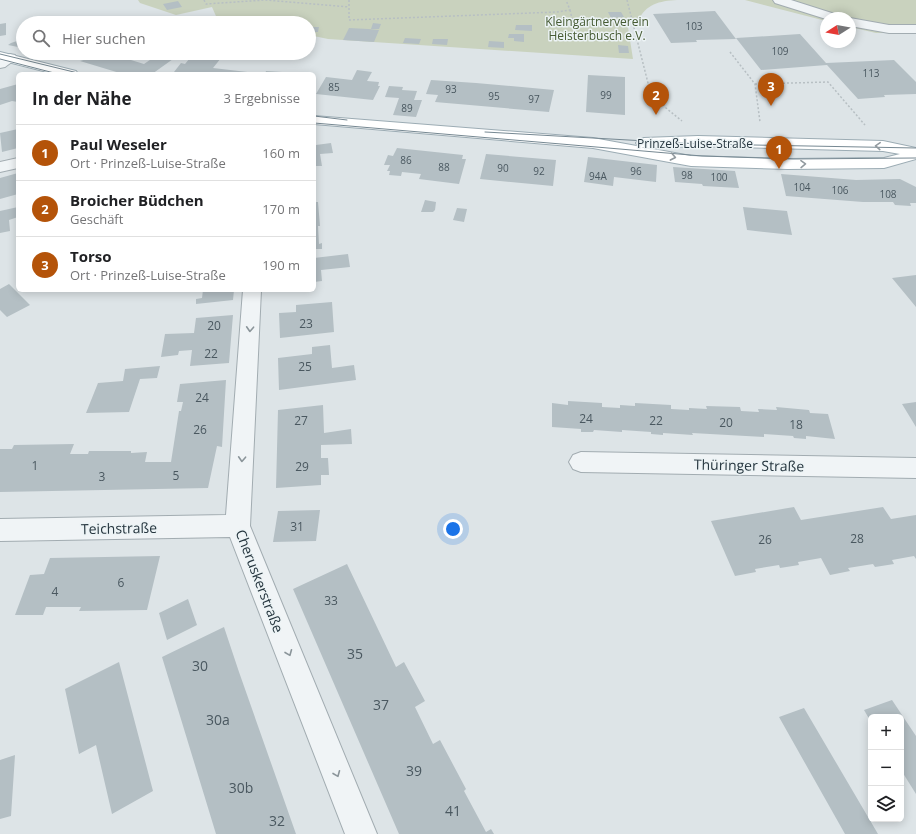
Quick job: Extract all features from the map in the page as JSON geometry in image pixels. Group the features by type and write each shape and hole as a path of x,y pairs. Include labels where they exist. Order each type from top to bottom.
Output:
{"main road":[{"path":"3,59 62,72"},
{"name":"Prinzeß-Luise-Straße","path":"316,120 593,143 703,162 788,164 884,163 892,162 916,154"},
{"name":"Prinzeß-Luise-Straße","path":"593,143 698,141 882,146 916,154"}],"street":[{"path":"779,0 820,13"},
{"path":"856,23 889,29 916,29"},
{"path":"0,166 16,163"},
{"name":"Cheruskerstraße","path":"252,292 238,526 361,834"},
{"name":"Thüringer Straße","path":"581,462 916,468"},
{"name":"Teichstraße","path":"0,530 238,526"}],"path":[{"path":"204,0 206,4 265,0 350,7"},
{"path":"349,0 349,20 570,10"},
{"path":"566,0 576,35"},
{"path":"627,0 630,7 648,86 666,108 695,130 698,141"},
{"path":"730,52 755,84 759,104 760,143"},
{"path":"755,84 828,82 882,146"}],"green space":[{"name":"Kleingärtnerverein Heisterbusch e.V.","path":"138,0 677,0 664,1 654,4 641,15 638,21 627,21 633,59 328,39 316,36 316,16 216,16 212,7 176,15 140,3"},
{"path":"745,0 916,0 916,32 876,33 856,28 856,12 820,12 820,19"}],"building":[{"path":"178,1 182,7 167,10 163,4"},
{"path":"715,11 736,39 696,40 697,42 671,43 653,14"},
{"path":"608,12 621,12 624,17 611,18"},
{"path":"6,23 6,35 0,36 0,24"},
{"path":"373,23 381,24 379,29 371,29"},
{"path":"516,25 532,25 532,31 515,30"},
{"path":"316,27 319,27 318,32 316,32"},
{"path":"349,28 379,30 374,42 343,40"},
{"path":"509,34 524,34 524,42 514,41 514,38 508,38"},
{"path":"800,34 826,63 894,60 916,82 916,94 884,95 885,97 858,99 827,65 761,70 736,38"},
{"path":"405,38 421,39 419,44 403,43"},
{"path":"433,39 448,39 447,45 432,44"},
{"path":"16,41 16,47 8,45"},
{"path":"489,41 504,42 504,48 488,47"},
{"path":"618,45 628,46 629,53 619,53"},
{"path":"131,60 144,64 150,60 172,60 155,72 116,72 80,61"},
{"path":"188,60 219,60 213,68 247,72 174,72 181,63 185,64"},
{"path":"357,70 372,72 367,81 379,82 378,86 380,86 373,100 316,94 326,77 352,80"},
{"path":"588,75 625,77 625,115 586,112"},
{"path":"431,80 554,90 549,112 435,102 438,95 426,94"},
{"path":"16,85 16,102 12,101 0,105 0,89"},
{"path":"389,86 403,87 402,90 417,91 414,100 422,100 416,117 393,115 399,98 385,97"},
{"path":"16,129 16,148 2,152 0,133"},
{"path":"331,143 333,153 320,154 322,166 316,166 316,145"},
{"path":"397,148 463,155 462,159 466,159 459,184 419,179 421,174 402,172 401,176 389,175 390,171 387,171 390,165 384,165 388,155 393,156"},
{"path":"486,154 556,160 553,186 480,179"},
{"path":"588,157 657,165 656,182 614,177 613,186 584,182"},
{"path":"673,167 735,171 739,188 703,186 702,184 675,182"},
{"path":"16,174 16,195 0,199 0,178"},
{"path":"781,174 856,180 900,179 916,187 916,203 910,203 911,206 895,205 893,202 863,202 786,196"},
{"path":"425,200 436,202 435,210 433,212 421,212"},
{"path":"316,202 318,202 320,226 318,226 319,244 322,243 322,249 316,249"},
{"path":"16,207 16,218 9,220 10,231 0,233 0,211"},
{"path":"743,207 787,211 792,235 747,230"},
{"path":"457,208 467,209 464,222 453,220"},
{"path":"348,254 350,267 321,270 322,281 316,282 316,258"},
{"path":"916,275 916,307 892,278"},
{"path":"9,284 30,305 7,317 0,310 0,289"},
{"path":"203,292 234,292 233,300 196,304 196,299 202,298"},
{"path":"332,302 334,332 280,338 279,313 296,312 296,305"},
{"path":"233,315 229,363 190,366 192,350 179,351 178,355 161,357 165,334 194,333 196,318"},
{"path":"330,345 332,368 354,365 356,380 279,390 278,358 312,354 312,347"},
{"path":"160,366 157,378 140,379 129,412 86,413 98,383 123,381 125,369"},
{"path":"226,380 222,447 217,446 208,488 0,492 0,449 12,449 14,445 74,444 70,454 88,454 89,451 131,451 131,453 147,452 145,462 171,462 179,411 181,411 183,402 177,402 180,384"},
{"path":"568,401 602,403 602,407 620,408 620,405 635,406 635,403 671,405 671,409 689,410 689,408 707,409 706,406 740,407 741,411 759,412 758,409 777,410 776,407 809,410 810,413 828,414 835,439 806,436 806,439 794,438 793,436 764,434 764,437 692,433 693,435 663,433 663,435 651,434 651,432 622,430 622,432 594,430 593,432 581,432 581,429 552,427 552,403 568,405"},
{"path":"916,402 916,427 902,404"},
{"path":"323,405 324,433 351,429 352,444 321,445 321,458 328,458 329,475 321,475 321,485 276,488 278,410"},
{"path":"794,507 801,520 883,507 891,519 916,515 916,559 914,556 892,560 894,564 875,567 873,564 848,568 850,571 830,575 821,558 798,562 799,565 780,568 779,565 755,569 756,572 735,576 711,521"},
{"path":"320,510 316,541 273,542 278,511"},
{"path":"160,556 147,610 79,611 81,607 46,607 43,615 15,615 30,575 44,574 50,558"},
{"path":"347,564 396,667 404,662 425,701 415,707 433,744 440,740 466,789 464,791 486,832 491,829 494,834 399,834 293,589"},
{"path":"188,599 197,625 167,640 159,613"},
{"path":"224,627 296,834 216,834 162,657"},
{"path":"119,662 153,791 112,814 96,745 79,754 65,689"},
{"path":"892,700 901,714 868,714 868,717 864,710"},
{"path":"804,708 868,817 868,822 871,822 878,834 845,834 779,717"},
{"path":"904,718 916,736 916,794 904,775"},
{"path":"15,755 11,816 0,819 0,760"}],"tram line":[{"path":"0,54 16,58"},
{"path":"0,59 50,72"},
{"path":"25,60 74,72"},
{"path":"316,116 347,120"},
{"path":"316,123 702,156 793,159 916,158"},
{"path":"485,132 700,144 916,148"}],"place":[{"name":"Torso","path":"771,106"},
{"name":"Broicher Büdchen","path":"656,115"},
{"name":"Paul Weseler","path":"779,169"}]}
